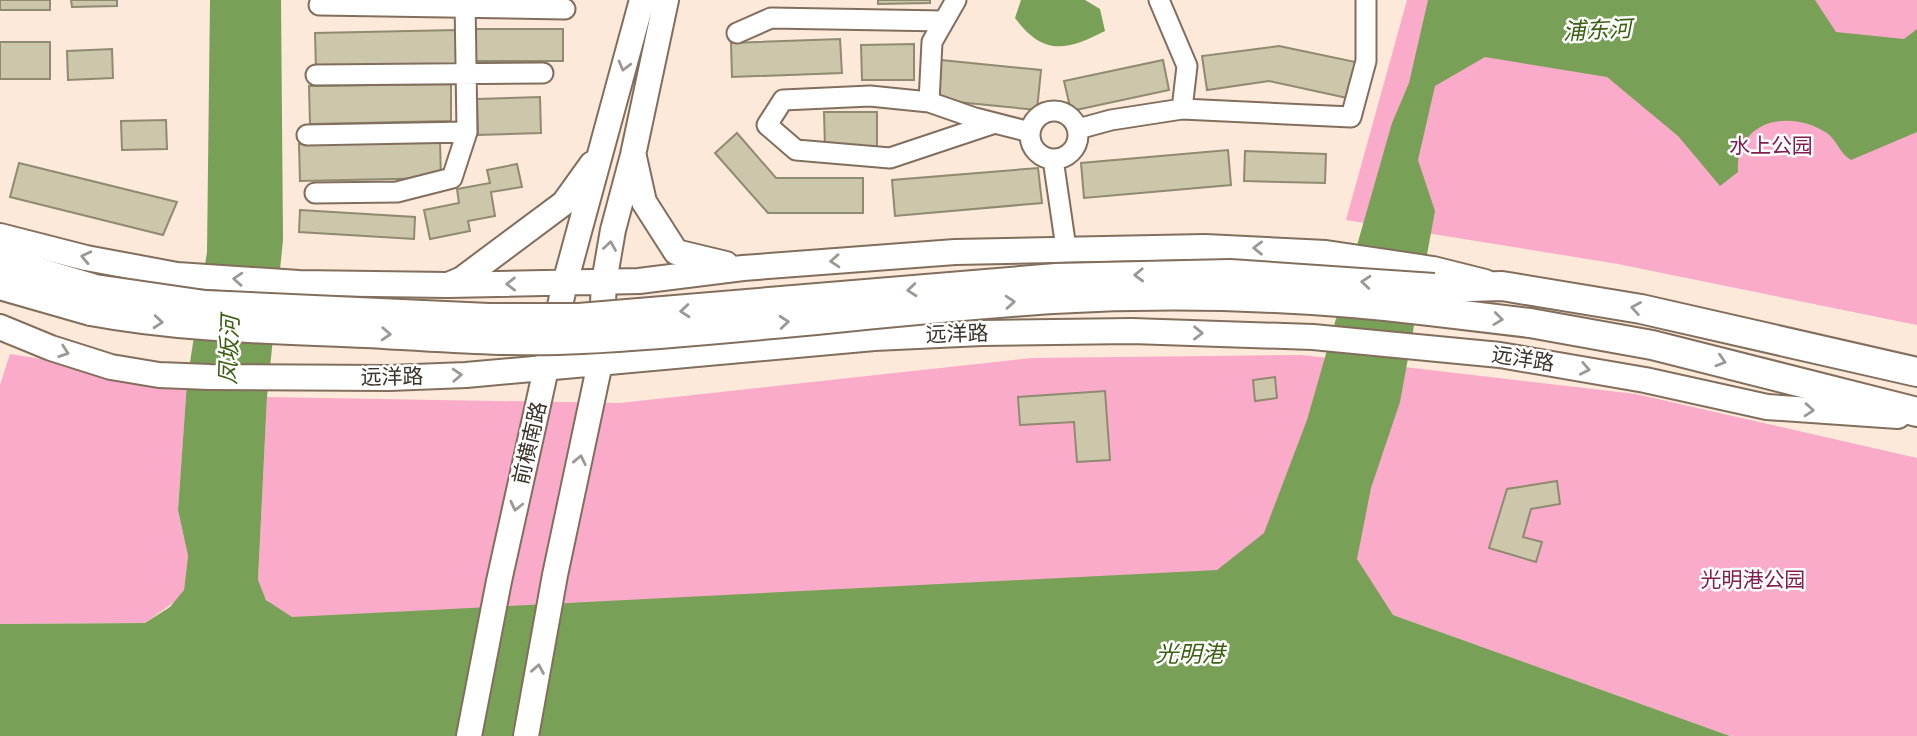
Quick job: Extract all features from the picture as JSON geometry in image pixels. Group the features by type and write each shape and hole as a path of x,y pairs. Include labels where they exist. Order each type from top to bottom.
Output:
{"highway":[{"path":"0,261 93,300"},
{"path":"0,285 93,300 489,318 579,318 1069,277 1230,274 1432,289"},
{"name":"远洋路","path":"1432,289 1502,286 1641,309 1917,372"},
{"name":"远洋路","path":"1432,289 1917,415"}],"main road":[{"name":"前横南路","path":"469,736 499,581 565,283 642,0"},
{"path":"526,736 555,575 600,363 604,282 613,230 633,155 666,0"},
{"name":"前横南路","path":"448,285 462,279 564,203 601,152"},
{"path":"633,155 644,202 676,252 743,268"},
{"name":"远洋路","path":"0,236 86,258 177,275 299,283 448,285 604,282 954,252 1217,247 1326,253 1432,289"},
{"name":"远洋路","path":"1,331 86,360 134,371 182,377 409,378 874,338 982,333 1132,331 1313,337 1421,346 1574,367 1767,407 1917,415"}],"lane":[{"path":"929,102 932,43 956,0"},
{"path":"1159,0 1187,66 1182,109"},
{"path":"1078,130 1111,120 1182,109 1350,117 1366,61 1366,0"},
{"path":"319,5 465,4 565,9"},
{"path":"315,193 397,192 452,178 467,132 465,4"},
{"path":"737,33 771,18 944,21"},
{"path":"316,75 543,73"},
{"path":"995,123 890,158 796,150 767,125 783,100 870,96 929,102 1031,132"},
{"path":"1049,111 1064,113 1078,130 1073,150 1053,159 1045,157 1034,147 1031,132 1037,119 1049,111"},
{"path":"307,135 467,132"},
{"path":"1053,159 1066,248"}],"green space":[{"name":"水上公园","path":"1407,0 1917,0 1917,325 1618,264 1346,220"},
{"path":"10,354 187,382 178,510 188,556 184,590 177,600 145,623 0,624 0,385"},
{"name":"光明港公园","path":"1302,355 1636,394 1917,458 1917,736 1730,736 1393,615 292,617 270,603 262,593 258,580 267,397 620,403 1032,358"}],"water":[{"path":"210,0 281,0 283,240 267,397 258,580 266,600 292,617 1217,570 1264,533 1307,420 1392,123 1409,83 1428,0 1815,0 1836,32 1904,39 1917,29 1917,132 1851,160 1827,133 1812,125 1797,121 1767,124 1745,141 1739,155 1738,172 1720,186 1678,136 1607,77 1485,57 1435,86 1418,160 1435,211 1400,402 1371,488 1357,559 1393,615 1730,736 0,736 0,624 145,623 170,607 184,590 188,556 178,510 187,382 207,252"},
{"path":"1021,0 1085,0 1100,9 1105,31 1067,46 1045,44 1035,39 1015,18"}],"building":[{"path":"0,0 50,0 50,10 0,10"},
{"path":"71,0 117,0 117,6 72,7"},
{"path":"878,0 930,0 930,3 878,4"},
{"path":"471,29 563,29 563,61 471,61"},
{"path":"456,30 457,68 316,70 315,33"},
{"path":"840,39 842,73 732,77 731,43"},
{"path":"0,42 50,42 50,79 0,79"},
{"path":"914,44 914,80 862,80 861,45"},
{"path":"1279,46 1360,63 1352,99 1269,81 1207,90 1202,56"},
{"path":"112,49 113,78 68,80 67,51"},
{"path":"941,60 1041,70 1037,110 937,100"},
{"path":"1163,60 1169,90 1071,111 1064,81"},
{"path":"451,84 451,121 310,124 309,86"},
{"path":"540,97 541,133 478,135 477,99"},
{"path":"824,112 877,112 877,148 825,148"},
{"path":"166,120 167,149 122,150 121,121"},
{"path":"737,133 776,178 863,178 863,213 768,213 715,153"},
{"path":"440,141 441,178 300,181 299,144"},
{"path":"1228,150 1231,185 1084,198 1081,163"},
{"path":"1245,151 1326,154 1325,183 1244,181"},
{"path":"19,163 177,202 163,235 10,197"},
{"path":"517,164 522,187 491,192 495,216 468,221 470,231 430,239 424,210 459,203 457,189 490,183 487,170"},
{"path":"1038,168 1042,203 895,216 892,180"},
{"path":"300,210 415,217 414,239 299,232"},
{"path":"1275,377 1277,398 1255,401 1253,380"},
{"path":"1105,391 1110,460 1077,462 1074,422 1020,425 1018,397"},
{"path":"1557,481 1560,504 1531,509 1523,537 1542,542 1536,562 1489,548 1507,489"}],"water label":[{"name":"浦东河","path":"1597,30"},
{"name":"凤坂河","path":"229,350"},
{"name":"光明港","path":"1190,654"}]}
